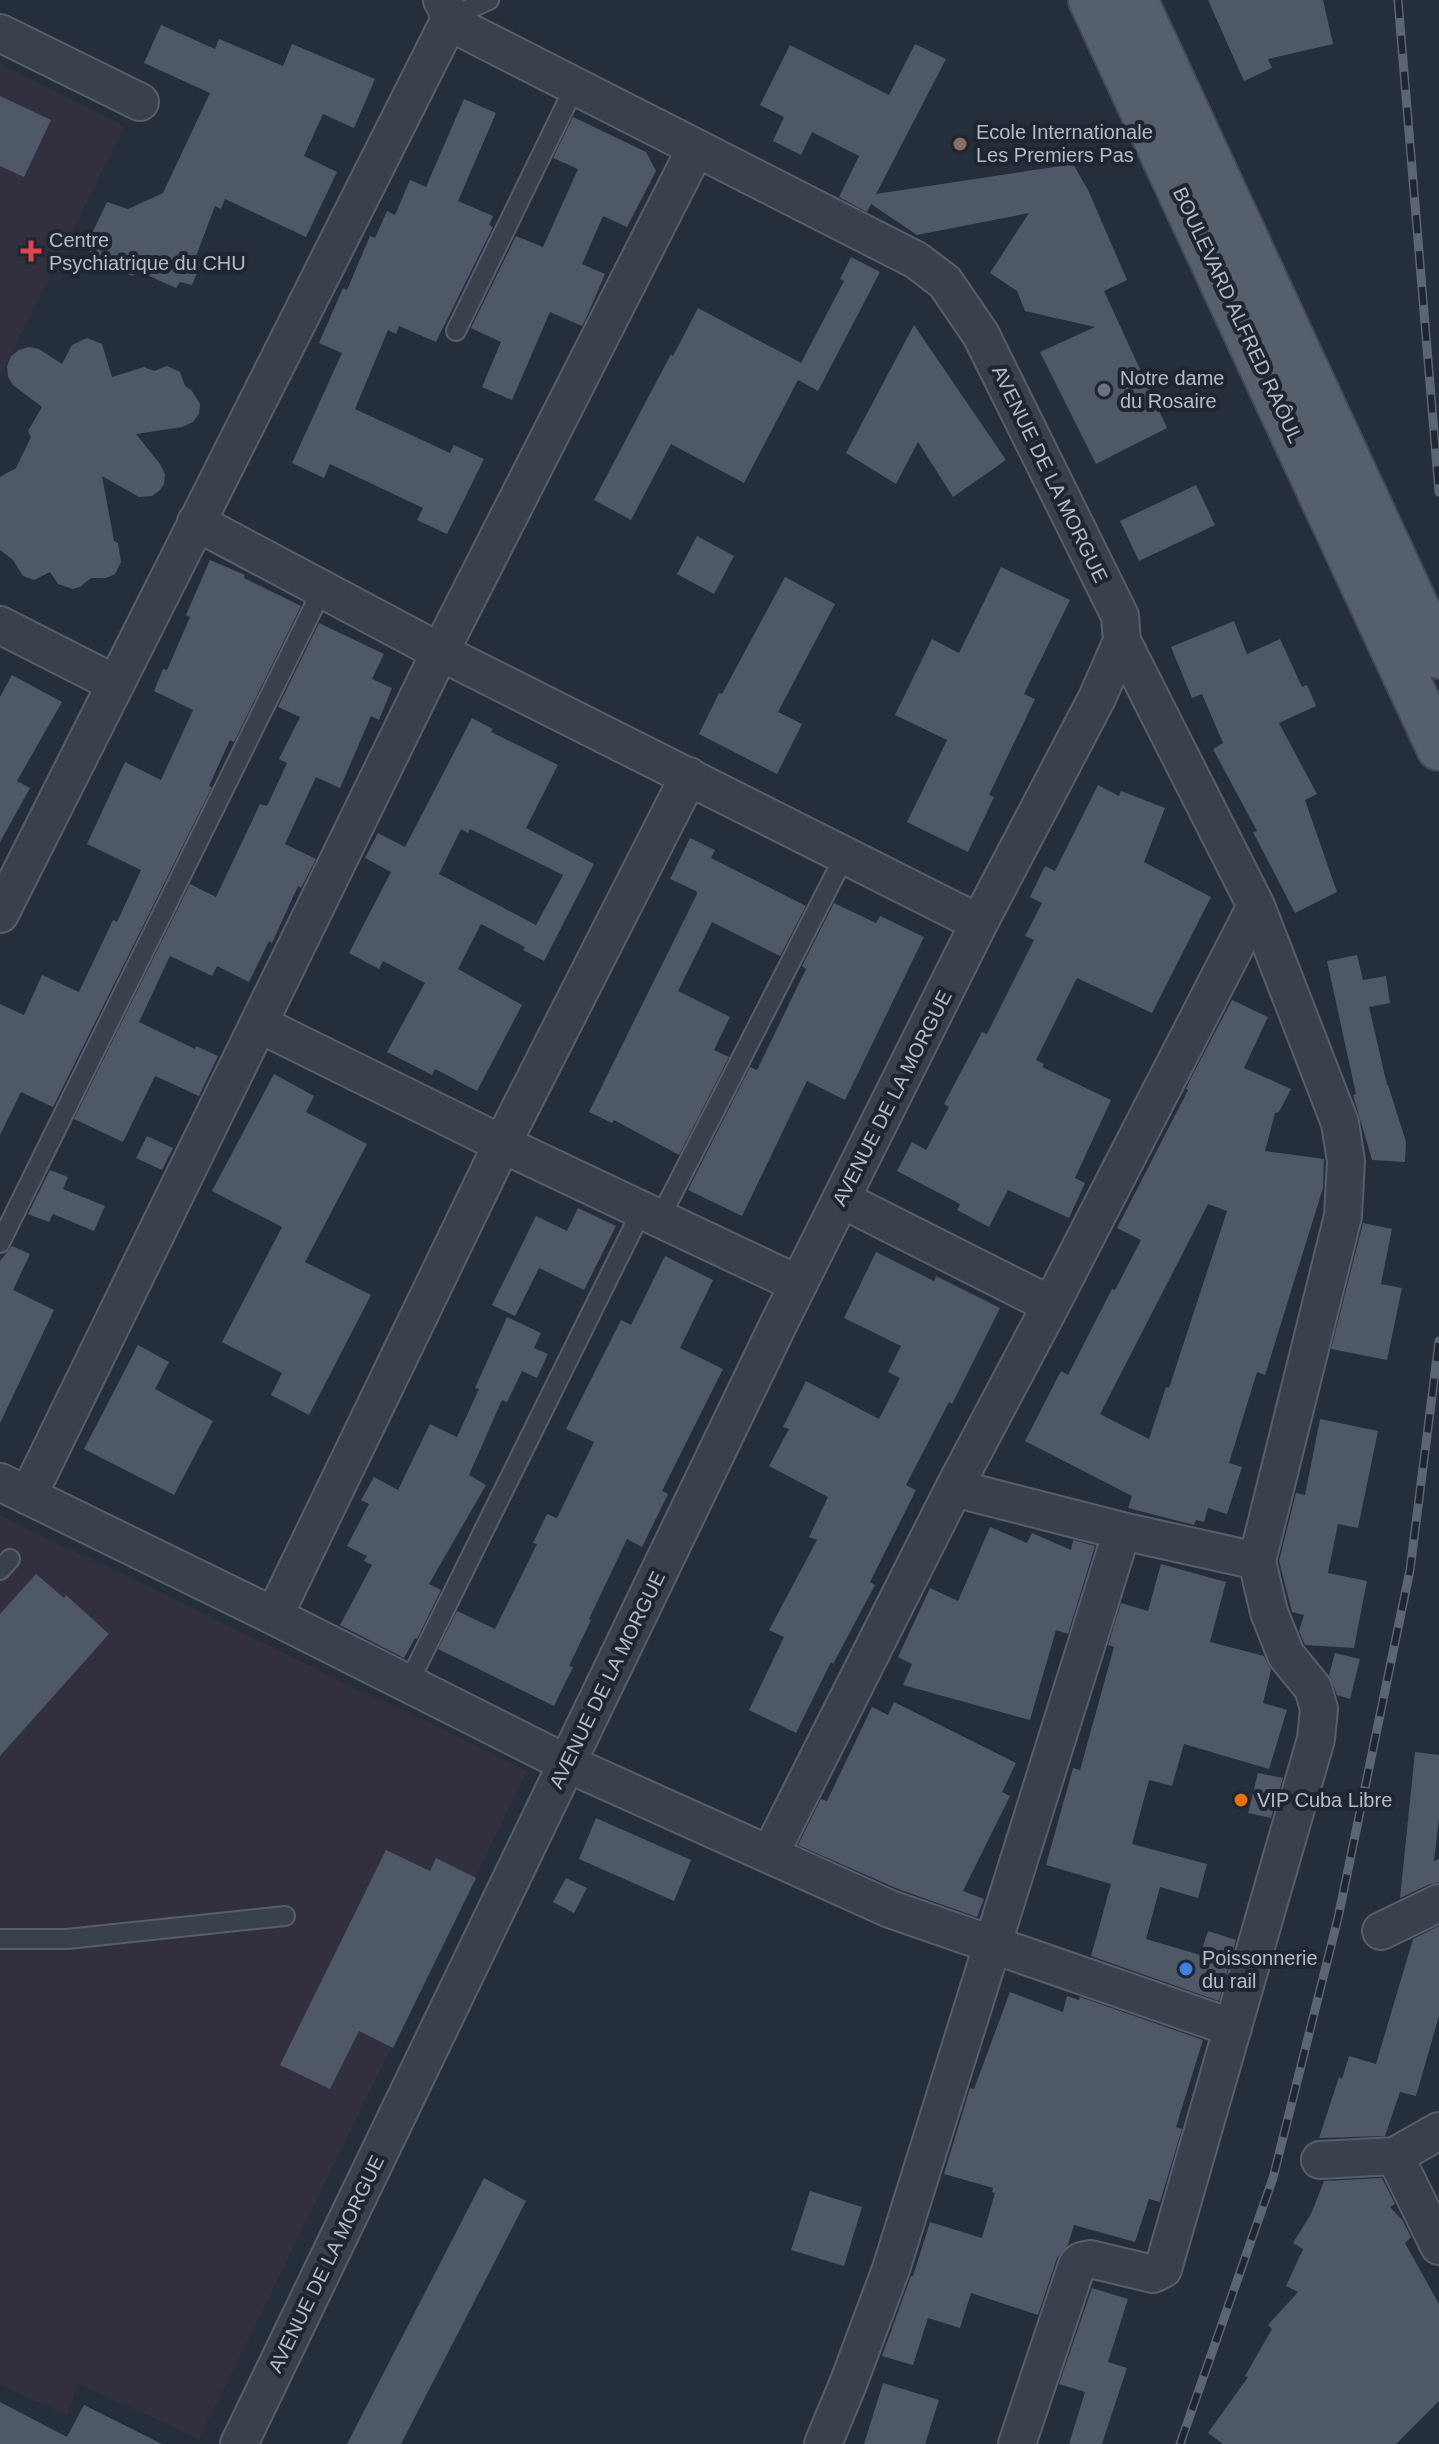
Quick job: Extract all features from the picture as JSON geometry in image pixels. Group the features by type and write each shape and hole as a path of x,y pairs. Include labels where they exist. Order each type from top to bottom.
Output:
{"main road":[{"name":"BOULEVARD ALFRED RAÔUL","path":"1091,0 1439,748"},
{"path":"1135,0 1439,656"}],"street":[{"name":"AVENUE DE LA MORGUE","path":"239,2444 798,1284 979,923 1097,698 1122,641 1120,616 981,335 945,282 916,260 459,27 446,8"},
{"path":"0,914 196,522 446,8"},
{"path":"0,33 140,102"},
{"path":"696,148 440,652 259,1024 14,1489 566,1763 890,1909 1233,2028"},
{"path":"196,522 440,652 979,923"},
{"path":"0,625 116,684"},
{"path":"1017,2444 1077,2265 1090,2259 1153,2274 1163,2269 1316,1739 1319,1709 1313,1688 1286,1655 1269,1612 1257,1561 1343,1216 1346,1161 1340,1123 1256,906 1122,641"},
{"path":"274,1616 502,1144 689,776"},
{"path":"770,1854 954,1488 1256,906"},
{"path":"259,1024 502,1144 798,1284"},
{"path":"841,1199 1051,1305"},
{"path":"954,1488 1122,1531 1257,1561"},
{"path":"823,2444 891,2269 1122,1531"},
{"path":"1381,1931 1439,1903"},
{"path":"1320,2160 1395,2156 1439,2131"},
{"path":"1395,2156 1439,2246"}],"lane":[{"path":"446,8 489,0"},
{"path":"456,331 575,86"},
{"path":"0,1243 322,590"},
{"path":"408,1684 651,1214 845,855"},
{"path":"0,1939 67,1939 285,1916"}],"shaded area":[{"name":"Centre Psychiatrique du CHU","path":"0,64 124,127 0,376"},
{"path":"0,1515 527,1771 199,2439 78,2383 67,2415 0,2384"}],"building":[{"path":"1208,0 1323,0 1333,44 1268,59 1272,68 1244,81"},
{"path":"161,25 215,49 219,39 283,66 292,44 375,79 354,128 323,114 304,156 337,172 306,237 225,199 221,209 215,206 195,259 202,261 192,285 180,282 176,288 136,270 133,276 112,268 85,248 107,202 128,209 163,193 210,93 144,63"},
{"path":"915,44 946,59 876,194 1073,164 1088,190 1127,280 1104,291 1167,428 1096,464 1040,352 1095,327 1025,311 1017,291 990,273 1029,213 917,235 871,204 867,212 839,197 859,156 812,132 801,155 773,141 784,117 760,105 790,45 889,95"},
{"path":"0,96 51,120 24,177 0,166"},
{"path":"464,99 496,113 458,201 493,216 489,225 493,227 436,342 399,326 396,334 388,330 355,409 450,453 454,445 484,459 447,534 417,520 423,508 330,464 324,478 292,463 342,353 319,343 343,288 347,290 370,236 375,238 387,211 395,215 410,180 426,187"},
{"path":"573,117 646,152 656,171 627,227 603,216 582,264 605,274 587,316 582,326 550,312 512,400 482,387 501,342 471,328 516,236 543,247 578,169 553,158"},
{"path":"851,257 880,272 818,391 798,380 744,483 671,444 631,520 594,500 698,308 801,363 844,281 840,279"},
{"path":"914,325 1006,460 953,497 918,442 896,484 846,453"},
{"path":"87,338 102,344 112,377 144,367 154,371 167,366 180,372 185,386 200,404 199,414 193,422 182,427 136,434 165,474 159,491 152,496 139,497 102,476 121,562 115,574 106,578 91,578 73,589 58,584 50,572 34,580 23,576 13,560 0,550 0,477 16,468 31,437 28,431 42,407 13,385 8,377 7,366 11,356 29,347 39,349 62,364 72,345"},
{"path":"1196,485 1215,525 1139,561 1120,521"},
{"path":"697,536 734,556 714,594 677,574"},
{"path":"210,560 245,575 244,578 301,606 234,742 230,740 209,786 212,787 53,1107 21,1092 0,1135 0,1004 24,1015 42,975 79,992 113,920 117,922 141,870 87,844 125,762 161,780 193,710 154,691 163,669 167,670 190,617 186,615"},
{"path":"1001,567 1070,600 1024,694 1035,699 989,795 994,797 968,852 907,822 947,740 895,715 932,639 959,653"},
{"path":"785,577 835,604 778,712 802,724 777,774 699,734"},
{"path":"1234,621 1247,654 1280,639 1302,687 1307,685 1316,706 1279,723 1317,794 1305,800 1337,892 1295,913 1253,832 1257,831 1213,749 1223,743 1202,694 1192,698 1171,647"},
{"path":"319,623 384,654 372,679 392,688 379,720 371,716 340,788 316,777 285,844 316,859 301,888 298,886 272,943 269,941 249,982 217,966 212,976 170,956 139,1022 195,1049 196,1046 218,1056 199,1096 155,1076 123,1142 74,1119 190,884 216,897 260,804 267,806 287,763 279,759 300,717 278,707"},
{"path":"12,675 62,702 17,781 30,788 0,842 0,697"},
{"path":"472,718 493,729 491,732 558,765 526,828 594,864 544,961 523,950 525,947 481,924 458,969 522,1005 477,1091 435,1069 432,1075 387,1052 425,983 383,961 379,969 349,953 391,872 365,858 378,833 405,847","holes":["461,829 468,833 470,829 563,875 536,925 439,874"]},
{"path":"1098,785 1119,796 1121,791 1165,808 1144,862 1211,897 1152,1013 1077,978 1036,1060 1044,1064 1042,1067 1111,1100 1075,1178 1085,1183 1069,1218 1008,1190 989,1227 957,1210 960,1204 897,1171 912,1142 926,1150 949,1107 944,1104 982,1032 987,1034 1034,940 1025,936 1042,903 1030,897 1045,866 1055,871"},
{"path":"690,838 715,850 711,858 806,906 780,956 712,922 678,991 730,1017 714,1050 729,1057 679,1155 614,1120 612,1123 589,1112 697,894 670,879"},
{"path":"834,903 876,923 880,916 924,937 845,1100 807,1081 742,1216 688,1190 750,1067 757,1070 806,969 802,966"},
{"path":"1357,955 1363,980 1386,976 1390,1003 1369,1007 1387,1085 1406,1142 1405,1162 1372,1160 1353,1095 1356,1094 1327,961"},
{"path":"1232,1000 1268,1017 1244,1068 1291,1089 1279,1112 1275,1113 1265,1151 1324,1159 1323,1188 1265,1375 1257,1372 1229,1463 1242,1467 1227,1514 1208,1508 1204,1522 1196,1520 1194,1525 1128,1508 1132,1496 1025,1441 1061,1371 1068,1375 1141,1240 1117,1228 1188,1090 1191,1078","holes":["1208,1204 1227,1211 1169,1388 1166,1387 1149,1439 1100,1414"]},
{"path":"274,1074 314,1096 306,1112 367,1144 305,1262 371,1295 309,1415 271,1395 282,1373 222,1342 282,1227 212,1191"},
{"path":"147,1136 173,1148 162,1170 136,1158"},
{"path":"50,1170 68,1177 63,1189 105,1206 94,1231 53,1214 49,1222 28,1214"},
{"path":"578,1208 616,1226 584,1290 539,1268 515,1316 492,1305 536,1216 567,1231"},
{"path":"1363,1223 1392,1229 1381,1284 1402,1288 1387,1360 1331,1349"},
{"path":"12,1246 30,1254 13,1290 54,1310 0,1423 0,1261"},
{"path":"876,1252 934,1281 936,1276 1000,1308 952,1404 949,1402 906,1485 916,1490 870,1582 875,1585 833,1664 831,1662 796,1733 749,1710 784,1637 769,1630 817,1540 809,1537 828,1497 769,1466 789,1429 783,1427 806,1381 879,1419 900,1378 888,1372 901,1346 844,1318"},
{"path":"665,1256 713,1280 680,1348 723,1369 662,1491 668,1494 642,1547 627,1539 589,1619 569,1666 573,1667 554,1706 438,1649 457,1611 495,1629 537,1544 533,1543 547,1514 557,1518 594,1442 566,1429 621,1320 631,1325"},
{"path":"507,1317 541,1333 534,1348 548,1354 537,1378 522,1371 507,1402 502,1400 469,1475 486,1485 429,1584 441,1590 404,1658 340,1625 372,1565 364,1561 367,1556 347,1546 369,1504 361,1500 374,1477 398,1490 430,1424 457,1437"},
{"path":"138,1345 169,1362 155,1389 213,1421 174,1495 84,1449"},
{"path":"1320,1419 1378,1431 1358,1528 1338,1524 1328,1573 1367,1581 1354,1648 1305,1645 1299,1631 1304,1615 1292,1612 1279,1561 1296,1493 1305,1495"},
{"path":"990,1527 1027,1543 1032,1533 1071,1550 1073,1540 1095,1546 1068,1634 1056,1630 1030,1720 903,1685 912,1664 898,1657 930,1588 958,1601"},
{"path":"1161,1564 1226,1582 1210,1642 1264,1656 1271,1670 1263,1703 1287,1710 1269,1769 1184,1744 1172,1786 1149,1780 1132,1844 1207,1864 1198,1898 1160,1887 1146,1939 1200,1955 1208,1931 1236,1940 1219,2001 1091,1956 1111,1884 1046,1865 1073,1768 1080,1770 1114,1647 1108,1645 1121,1603 1148,1611"},
{"path":"36,1574 64,1598 66,1595 109,1634 0,1756 0,1614"},
{"path":"1335,1653 1360,1659 1350,1699 1337,1695 1329,1675"},
{"path":"894,1702 1016,1763 1002,1792 1010,1796 963,1891 984,1899 977,1917 898,1889 798,1845 821,1799 827,1801 872,1707 888,1715"},
{"path":"1415,1752 1439,1755 1439,1818 1434,1861 1439,1859 1439,1882 1400,1898"},
{"path":"1258,1773 1283,1778 1271,1818 1248,1813"},
{"path":"596,1818 691,1860 674,1901 579,1859"},
{"path":"386,1850 430,1871 436,1858 476,1878 393,2048 359,2031 330,2089 280,2065"},
{"path":"566,1878 587,1888 574,1913 553,1902"},
{"path":"1439,1926 1439,2016 1416,2096 1400,2092 1385,2136 1319,2138 1349,2056 1376,2064 1413,1939"},
{"path":"1010,1992 1063,2012 1067,1996 1079,2000 1080,1997 1203,2040 1176,2127 1182,2129 1160,2202 1149,2199 1135,2242 1074,2225 1068,2245 1057,2258 1038,2315 971,2293 960,2328 928,2318 913,2365 882,2356 930,2222 982,2238 995,2193 992,2192 993,2188 944,2174 970,2088 974,2089"},
{"path":"484,2178 526,2201 401,2444 347,2444"},
{"path":"1382,2178 1395,2204 1390,2207 1403,2221 1411,2237 1405,2243 1439,2304 1439,2401 1396,2444 1223,2444 1208,2433 1248,2377 1245,2376 1272,2329 1268,2325 1298,2292 1286,2286 1303,2249 1293,2243 1311,2214 1324,2181"},
{"path":"810,2191 862,2207 844,2266 791,2250"},
{"path":"1092,2288 1128,2299 1108,2362 1127,2368 1102,2444 1069,2444 1085,2392 1059,2384"},
{"path":"883,2383 939,2400 925,2444 864,2444"},
{"path":"0,2402 67,2437 84,2405 162,2444 0,2444"}],"railway":[{"path":"1398,0 1439,492"},
{"path":"1180,2444 1273,2178 1338,1918 1410,1570 1439,1341"}],"place":[{"name":"Ecole Internationale Les Premiers Pas","path":"960,144"},
{"name":"Centre Psychiatrique du CHU","path":"31,251"},
{"name":"Notre dame du Rosaire","path":"1104,390"},
{"name":"VIP Cuba Libre","path":"1241,1800"},
{"name":"Poissonnerie du rail","path":"1186,1969"}]}
